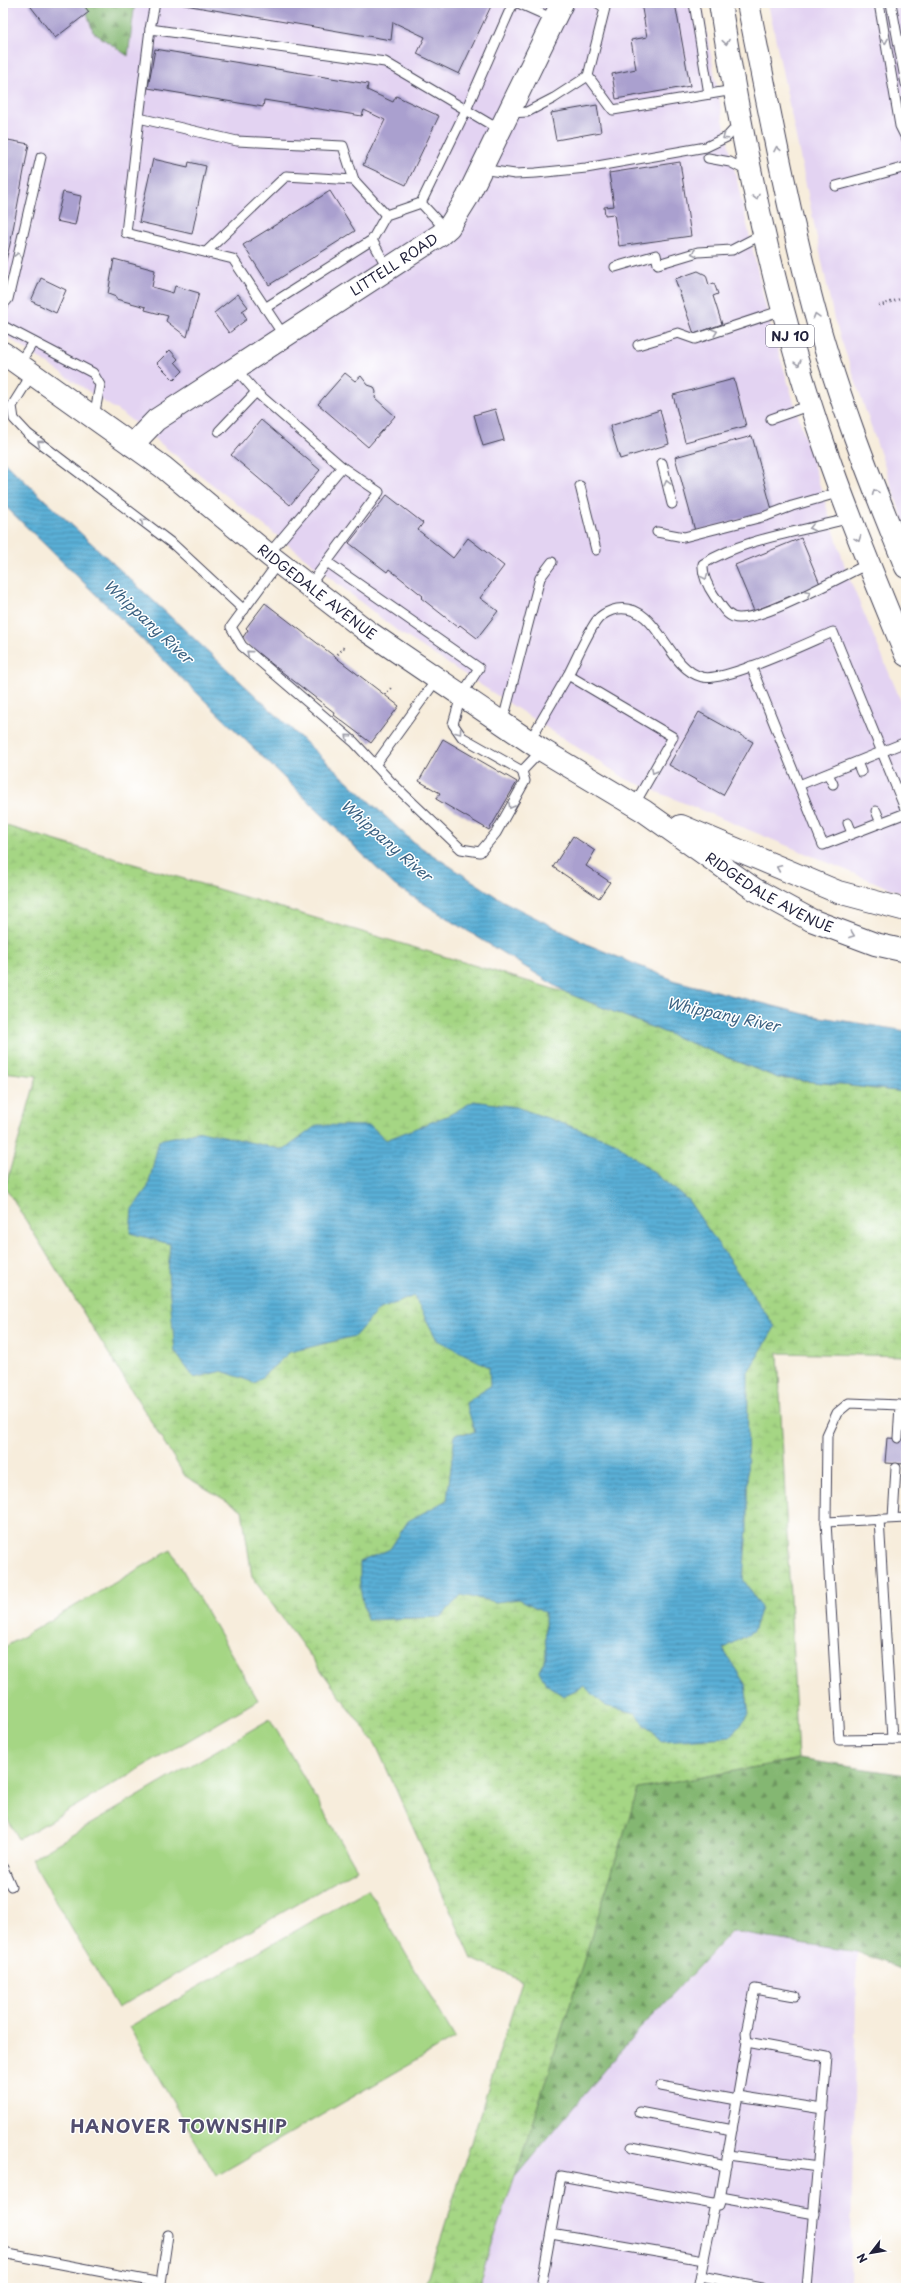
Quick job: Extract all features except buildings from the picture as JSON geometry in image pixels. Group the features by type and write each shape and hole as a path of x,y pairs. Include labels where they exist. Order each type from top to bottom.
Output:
{"main road":[{"name":"NJ 10","path":"720,3 740,123 764,234 783,310 811,405 850,518 906,655"},
{"name":"NJ 10","path":"748,3 782,176 809,291 862,459 906,567"},
{"name":"LITTELL ROAD","path":"132,445 156,420 389,270 446,230 467,198 558,11"},
{"name":"RIDGEDALE AVENUE","path":"18,364 163,467 273,559 367,631 502,724 639,808 754,889 811,920 875,944 906,951"},
{"name":"RIDGEDALE AVENUE","path":"639,808 820,885 906,910"}],"lane":[{"path":"155,3 150,28 126,233 233,259 285,338"},
{"path":"265,308 372,240 386,215 421,203 466,110 513,3"},
{"path":"518,3 558,11"},
{"path":"150,28 386,62 466,110 504,121 527,112 554,98 588,76 606,8 598,3"},
{"path":"694,3 709,94"},
{"path":"879,3 900,126 906,138"},
{"path":"891,3 906,84"},
{"path":"588,76 613,110 734,90"},
{"path":"139,118 238,141 343,146 354,180 386,215"},
{"path":"481,168 515,174 586,168 706,147 727,138 740,123"},
{"path":"3,306 8,298 41,156"},
{"path":"708,158 730,162 751,173"},
{"path":"836,186 906,167"},
{"path":"206,252 286,176 354,180"},
{"path":"421,203 446,230"},
{"path":"615,267 656,256 658,264 698,252 732,250 764,234"},
{"path":"372,240 389,270"},
{"path":"638,345 678,333 695,339 783,310"},
{"path":"3,326 93,373 100,385 94,418"},
{"path":"33,342 18,364 12,406 14,419 28,434 174,545 244,610"},
{"path":"236,369 256,392 342,467 379,492 309,586"},
{"path":"219,430 256,392"},
{"path":"771,418 811,405"},
{"path":"662,463 672,504"},
{"path":"327,562 479,668 461,696 453,724 462,737 522,771 525,780 496,833 480,852 461,849 375,765 354,742 242,646 231,628 244,610 273,559 342,467"},
{"path":"580,486 596,550"},
{"path":"657,532 684,537 766,516 799,503 841,492"},
{"path":"850,518 761,540 722,553 703,564 702,573 713,594 728,614 738,619 751,617 776,607 868,564"},
{"path":"502,724 540,578 552,562"},
{"path":"522,771 536,746 568,675 598,618 612,610 626,608 642,613 688,671 703,677 720,676 751,666 833,632 883,752 906,812 881,823 823,844 751,666"},
{"path":"568,675 673,737 639,808"},
{"path":"375,765 437,679"},
{"path":"800,785 906,742"},
{"path":"857,762 861,772"},
{"path":"828,774 833,784"},
{"path":"876,811 881,823"},
{"path":"848,823 852,833"},
{"path":"898,1438 900,1405 849,1403 837,1413 826,1435 826,1522 839,1740 906,1739"},
{"path":"893,1518 896,1468"},
{"path":"826,1522 906,1518"},
{"path":"880,1519 892,1739"},
{"path":"3,1868 10,1886"},
{"path":"698,2288 726,2166 747,2042 746,2034 755,1989 795,1996"},
{"path":"747,2042 827,2057 808,2288"},
{"path":"661,2086 823,2109"},
{"path":"639,2112 732,2130"},
{"path":"632,2146 726,2166"},
{"path":"728,2155 818,2167"},
{"path":"544,2288 540,2287 561,2176 814,2214"},
{"path":"550,2234 704,2260"},
{"path":"3,2253 161,2283 168,2236"},
{"path":"701,2276 762,2288"}],"path":[{"path":"879,306 906,297"},
{"path":"335,657 345,646"},
{"path":"385,695 392,687"}],"shaded area":[{"path":"3,3 84,3 93,32 128,55 135,3 701,3 723,119 769,321 847,573 906,713 906,895 626,779 396,630 127,417 3,334"},
{"path":"768,3 906,3 906,528 834,319"},
{"path":"732,1932 857,1952 850,2288 477,2288 515,2177 638,2031"}],"green space":[{"path":"84,3 135,3 128,56 93,32"},
{"path":"3,825 567,993 778,1078 906,1092 906,1356 778,1353 798,1759 638,1789 515,2177 477,2288 425,2288 522,1981 472,1959 376,1745 252,1577 242,1510 185,1476 5,1187 37,1076 3,1072"},
{"path":"171,1550 258,1700 19,1839 3,1811 3,1648"},
{"path":"270,1719 357,1869 118,2008 31,1859"},
{"path":"798,1759 906,1775 906,1971 857,1952 731,1932 638,2031 515,2177 638,1789"},
{"path":"368,1889 455,2038 216,2176 129,2027"}],"water":[{"name":"Whippany River","path":"3,461 413,842 503,901 589,945 676,981 808,1015 906,1031 906,1092 778,1078 567,993 394,885 3,504"},
{"path":"474,1101 516,1107 615,1142 688,1200 775,1327 748,1372 747,1528 743,1579 761,1607 753,1632 723,1649 745,1684 749,1714 730,1737 661,1741 635,1713 606,1706 584,1686 563,1696 546,1684 539,1671 546,1657 545,1612 519,1599 496,1602 461,1595 441,1617 367,1620 360,1588 360,1562 390,1549 408,1521 447,1500 455,1434 475,1433 466,1403 490,1386 489,1367 437,1340 414,1296 378,1310 355,1336 290,1352 255,1383 222,1371 194,1378 175,1352 168,1273 170,1244 130,1233 132,1209 148,1187 159,1140 201,1131 284,1150 317,1125 371,1126 386,1140 449,1115"}],"district":[{"name":"HANOVER TOWNSHIP","path":"179,2127"}]}
